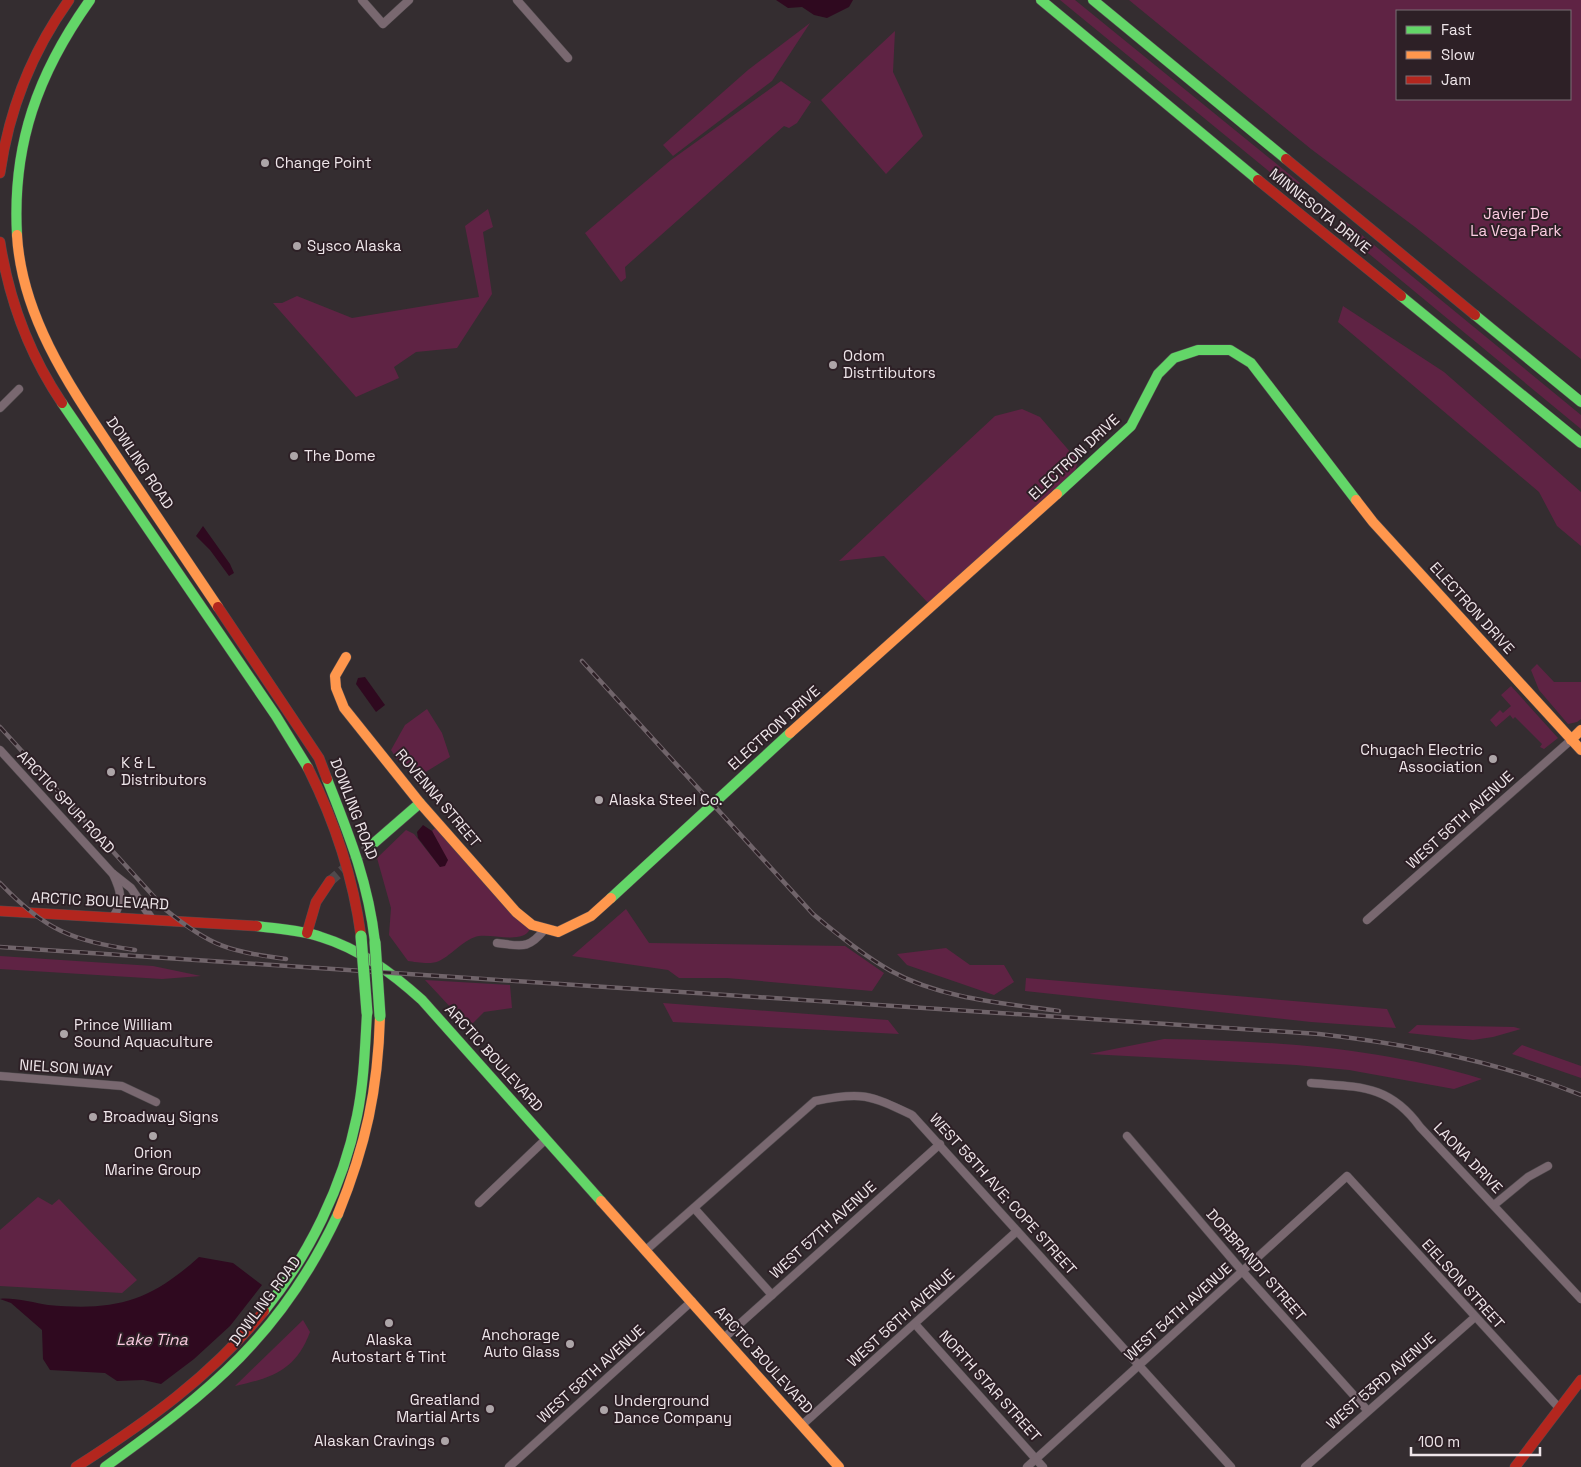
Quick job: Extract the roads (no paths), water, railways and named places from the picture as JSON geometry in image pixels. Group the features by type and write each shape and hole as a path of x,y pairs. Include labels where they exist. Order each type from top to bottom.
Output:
{"main road":[{"path":"0,173 2,143 30,63 47,31 69,0"},
{"name":"DOWLING ROAD","path":"90,0 61,41 47,67 26,123 21,145 16,187 18,252 28,296 45,340 76,395 318,758 360,861 371,905 380,1016 374,1093 363,1144 342,1204 314,1260 280,1312 238,1362 180,1412 105,1467"},
{"path":"1028,0 1095,46"},
{"name":"MINNESOTA DRIVE","path":"1041,0 1340,248 1506,380 1581,443"},
{"name":"MINNESOTA DRIVE","path":"1093,0 1581,402"},
{"path":"1097,0 1108,12"},
{"path":"2,143 21,145"},
{"name":"DOWLING ROAD","path":"0,242 6,280 20,325 47,381 276,716 327,804 356,896 367,1013 365,1064 354,1130 331,1196 298,1261 251,1326 206,1373 161,1410 76,1467"},
{"name":"ELECTRON DRIVE","path":"558,932 591,916 724,793 1087,467 1131,426 1158,374 1174,358 1198,350 1230,350 1251,363 1373,522 1581,750"},
{"path":"1522,353 1581,397"},
{"path":"1506,380 1581,454"},
{"name":"ROVENNA STREET","path":"346,657 335,676 336,688 344,708 420,803 516,912 532,925 558,932"},
{"path":"1571,740 1581,730"},
{"path":"374,843 420,803"},
{"path":"307,934 316,902 330,881"},
{"name":"ARCTIC BOULEVARD","path":"0,910 272,927 307,934 335,943 392,973 422,1000 839,1467"},
{"path":"1515,1467 1581,1380"}],"street":[{"path":"362,0 383,24 409,0"},
{"path":"517,0 568,58"},
{"path":"0,408 19,389"},
{"name":"WEST 56TH AVENUE","path":"1367,920 1571,740"},
{"name":"ARCTIC SPUR ROAD","path":"0,750 112,873 131,888 152,919"},
{"name":"ARCTIC SPUR ROAD","path":"112,873 120,889 121,898 120,907 113,917"},
{"path":"497,943 525,946 532,943 545,928"},
{"name":"NIELSON WAY","path":"0,1076 122,1086 156,1102"},
{"name":"LAONA DRIVE","path":"1311,1083 1373,1089 1408,1110 1420,1126 1581,1299"},
{"name":"WEST 58TH AVE; COPE STREET","path":"646,1250 814,1101 845,1095 874,1097 912,1115 940,1144 1231,1467"},
{"name":"DORBRANDT STREET","path":"1126,1136 1243,1272 1367,1410"},
{"path":"479,1203 546,1139"},
{"name":"WEST 57TH AVENUE","path":"724,1338 940,1144"},
{"path":"1494,1205 1528,1177 1548,1166"},
{"name":"WEST 54TH AVENUE","path":"1027,1467 1347,1176"},
{"name":"EIELSON STREET","path":"1347,1176 1560,1409"},
{"path":"694,1208 772,1295"},
{"name":"WEST 56TH AVENUE","path":"802,1425 1017,1231"},
{"name":"WEST 58TH AVENUE","path":"509,1467 692,1301"},
{"name":"WEST 53RD AVENUE","path":"1305,1467 1367,1410 1475,1317"},
{"name":"NORTH STAR STREET","path":"915,1324 1044,1467"}],"water":[{"path":"776,0 853,0 849,7 827,18 814,15 802,7 788,8"},
{"path":"203,526 230,564 234,573 229,576 210,550 196,536"},
{"path":"365,677 385,705 376,712 356,684 358,678"},
{"path":"423,825 432,831 448,860 445,866 440,867 418,838 417,832"},
{"name":"Lake Tina","path":"199,1257 233,1263 262,1285 230,1326 194,1359 161,1384 143,1380 117,1381 105,1373 50,1370 43,1359 42,1330 11,1303 0,1299 23,1300 72,1307 112,1304 147,1294 181,1272"}],"tunnel":[{"path":"330,881 374,843"}],"railway":[{"path":"582,661 813,914 851,944 891,971 931,988 973,999 1059,1011"},
{"path":"0,727 166,910 195,932 222,945 235,950 286,959"},
{"path":"0,883 32,912 46,923 61,931 93,942 135,950"},
{"path":"0,947 1319,1034 1386,1043 1485,1063 1581,1095"}],"place":[{"name":"Change Point","path":"265,163"},
{"name":"Sysco Alaska","path":"297,246"},
{"name":"Odom Distrtibutors","path":"833,365"},
{"name":"The Dome","path":"294,456"},
{"name":"Chugach Electric Association","path":"1493,759"},
{"name":"K & L Distributors","path":"111,772"},
{"name":"Alaska Steel Co.","path":"599,800"},
{"name":"Prince William Sound Aquaculture","path":"64,1034"},
{"name":"Broadway Signs","path":"93,1117"},
{"name":"Orion Marine Group","path":"153,1136"},
{"name":"Alaska Autostart & Tint","path":"389,1323"},
{"name":"Anchorage Auto Glass","path":"570,1344"},
{"name":"Greatland Martial Arts","path":"490,1409"},
{"name":"Underground Dance Company","path":"604,1410"},
{"name":"Alaskan Cravings","path":"445,1441"}],"park label":[{"name":"Javier De La Vega Park","path":"1516,222"}]}
